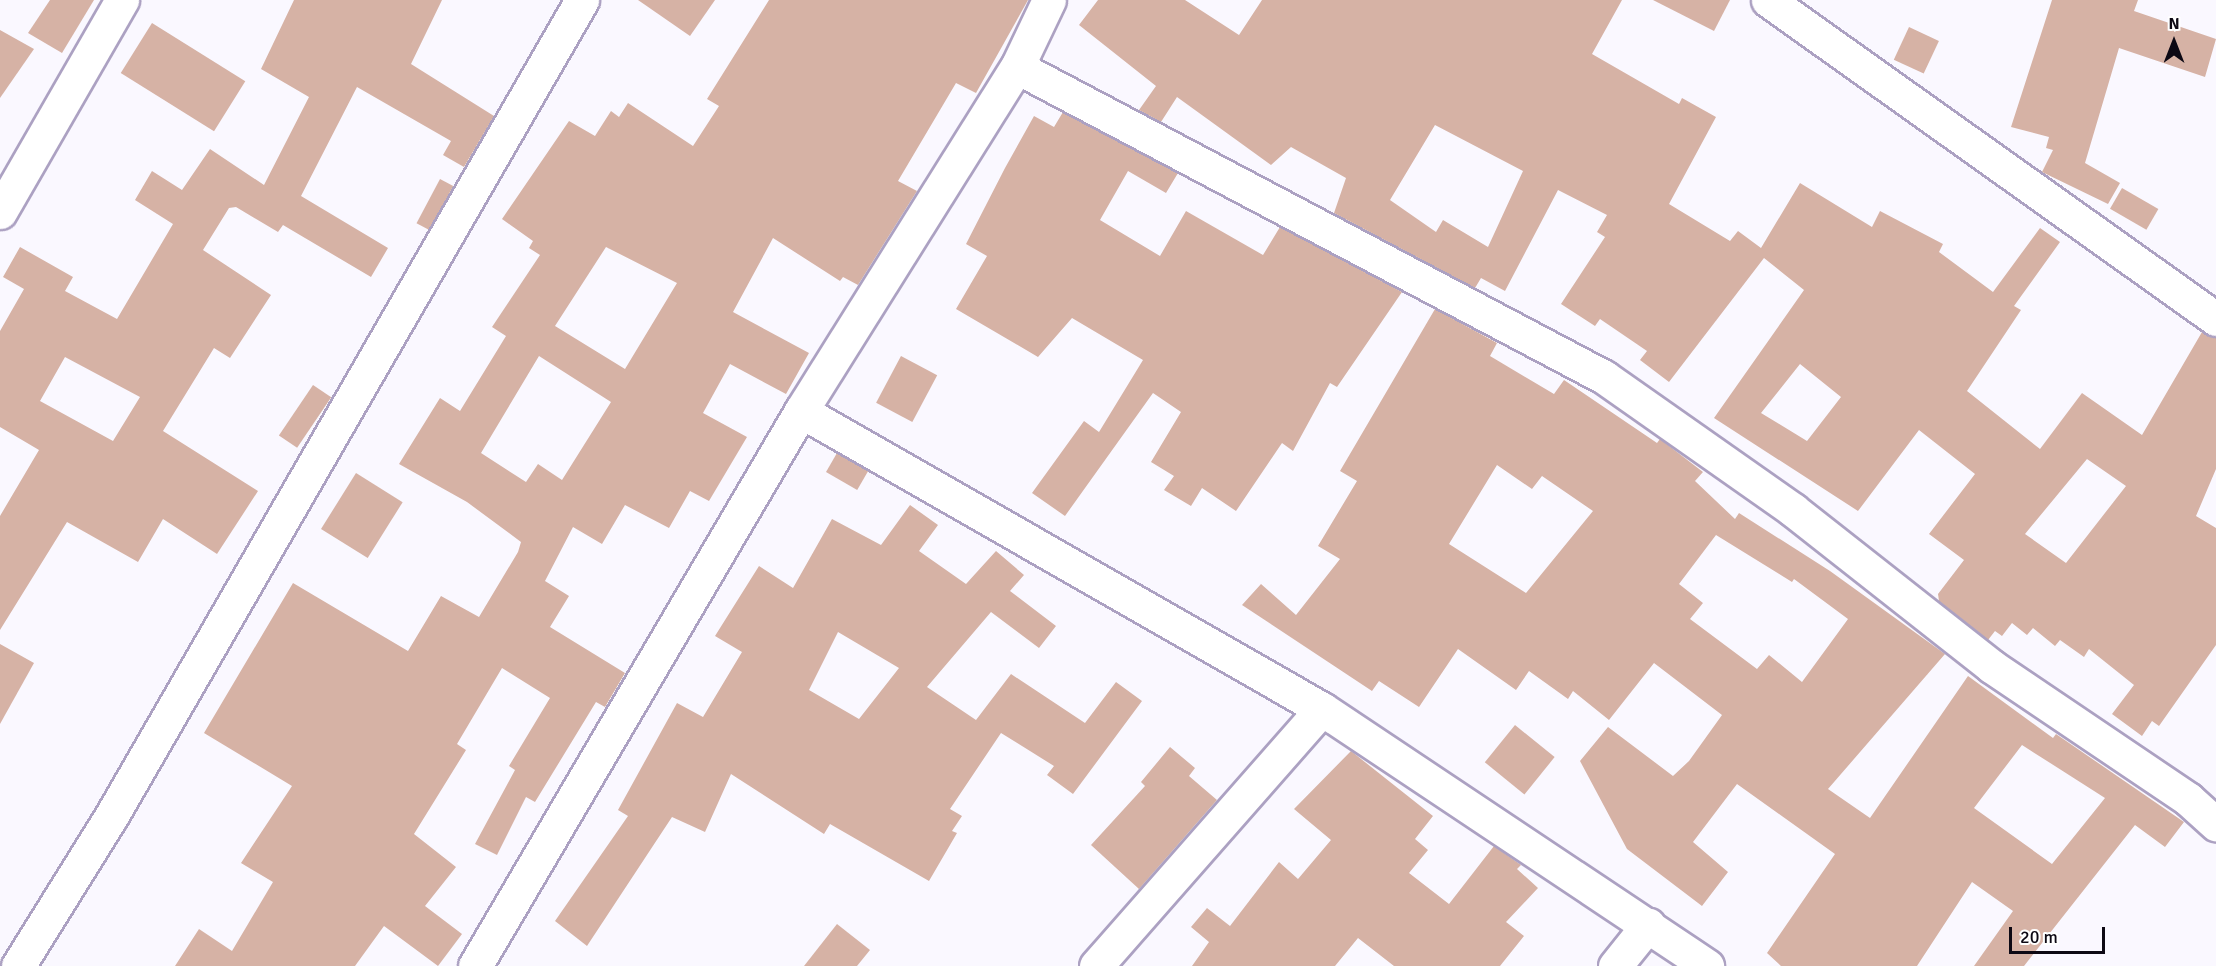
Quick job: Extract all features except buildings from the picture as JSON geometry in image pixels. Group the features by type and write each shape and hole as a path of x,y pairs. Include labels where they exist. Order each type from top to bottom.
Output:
{"street":[{"path":"0,212 122,0"},
{"path":"18,966 112,815 582,0"},
{"path":"475,966 801,411 1017,67 1049,0"},
{"path":"1768,0 2216,320"},
{"path":"1017,67 1604,378 1793,510 1991,666 2188,799 2216,824"},
{"path":"801,411 1323,709 1707,966"},
{"path":"1096,966 1323,709"},
{"path":"1615,966 1648,925"}]}
